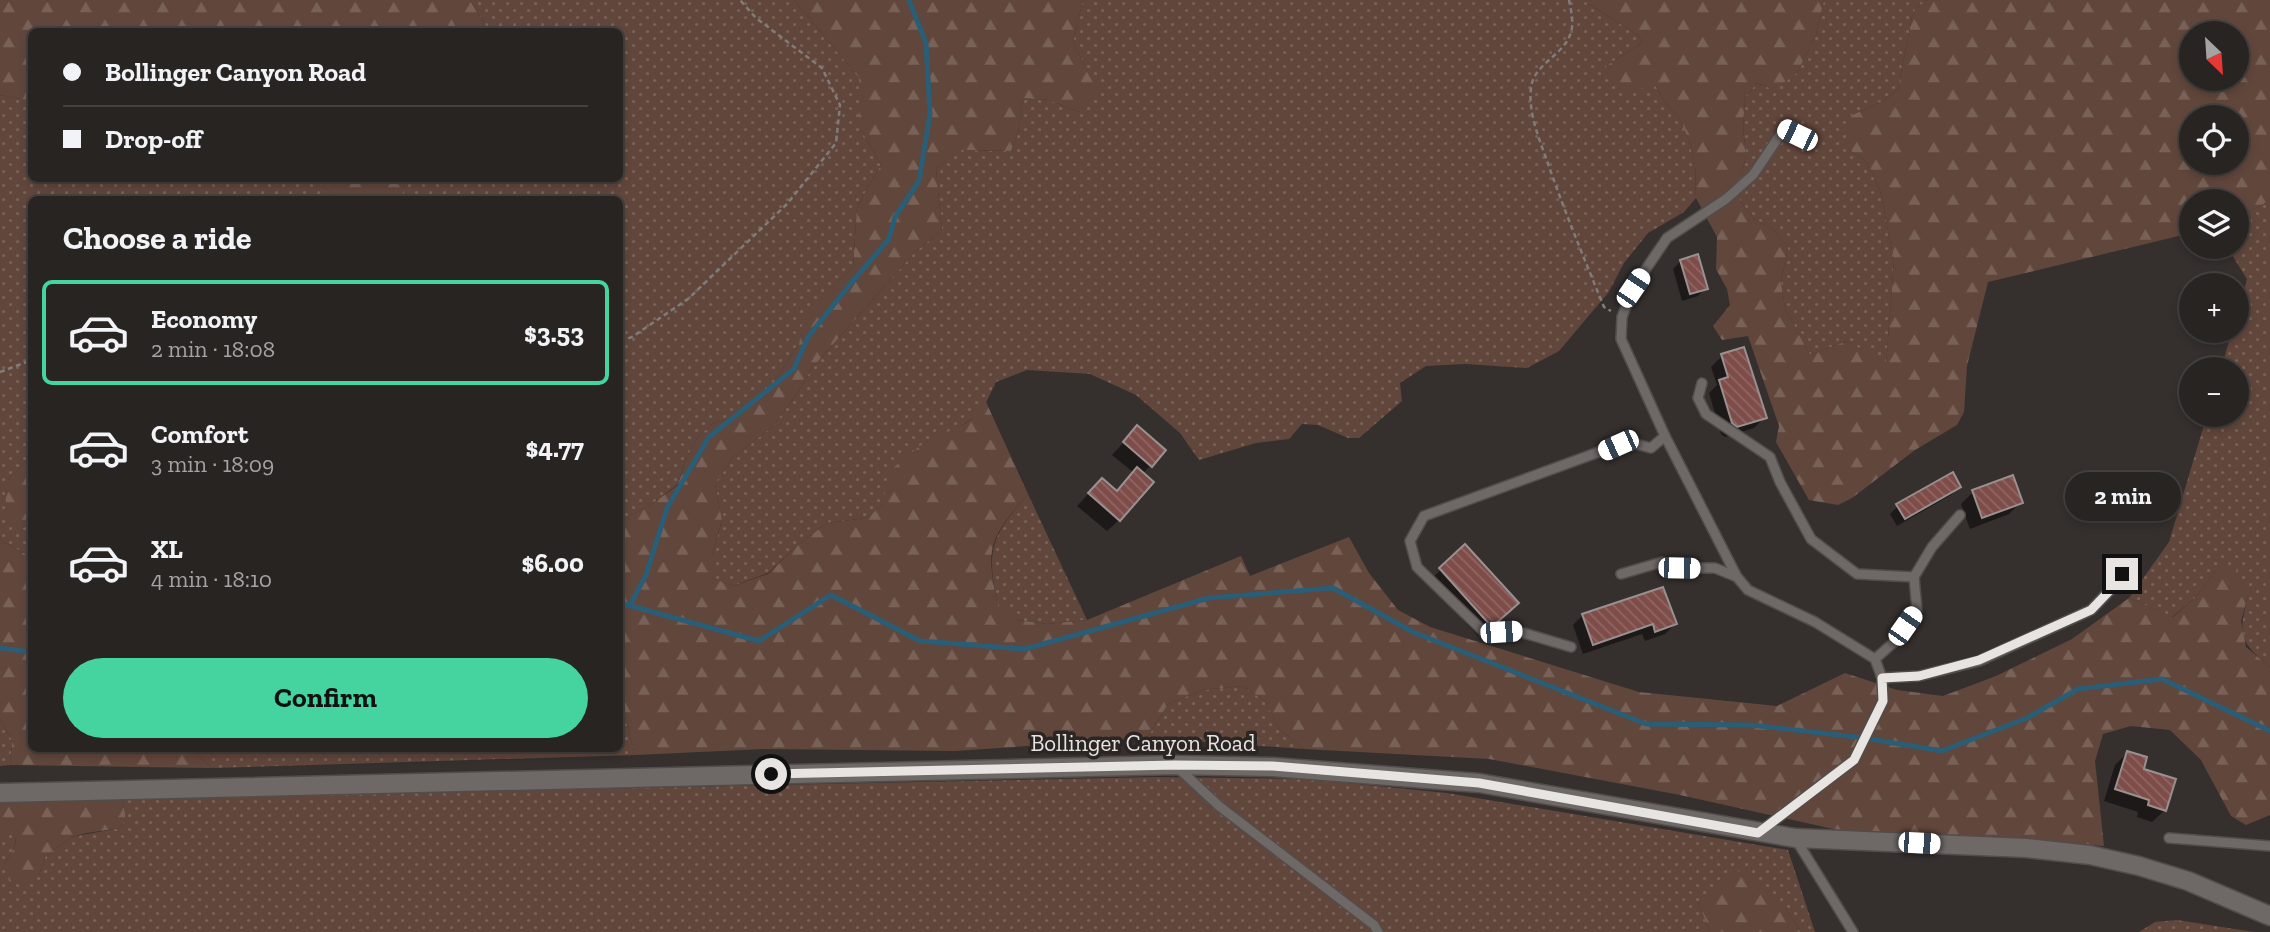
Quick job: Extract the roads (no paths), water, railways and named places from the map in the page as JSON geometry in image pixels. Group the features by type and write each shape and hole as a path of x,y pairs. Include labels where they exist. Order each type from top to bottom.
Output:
{"street":[{"name":"Bollinger Canyon Road","path":"0,793 1175,765 1273,766 1479,783 1795,838 2026,848 2090,855 2188,881 2270,916"}],"lane":[{"path":"1758,833 1854,760 1883,701 1882,678 1875,659 1815,622 1748,590 1737,577 1665,436 1621,339 1622,317 1633,288 1667,238 1726,199 1753,175 1784,129 1809,141"},
{"path":"1702,383 1699,398 1706,414 1770,457 1780,482 1811,539 1857,575 1914,577"},
{"path":"1571,647 1517,631 1485,633 1417,566 1410,541 1424,516 1618,445 1632,443 1651,448 1665,436"},
{"path":"1875,659 1893,643 1917,610 1914,577 1932,547 1960,515"},
{"path":"1622,574 1662,562 1679,568 1715,568 1737,577"},
{"path":"1882,678 1919,676 1979,660 2091,610 2122,574"},
{"path":"1175,765 1219,806 1374,925 1378,932"},
{"path":"1795,838 1853,932"},
{"path":"2169,838 2270,846"}],"waterway":[{"path":"630,605 646,575 667,508 709,437 794,369 808,337 889,239 895,217 919,181 930,114 926,43 909,0"},
{"path":"623,604 759,641 831,595 920,641 1025,649 1209,598 1333,588 1413,632 1646,724 1751,725 1864,738 1942,751 2027,718 2078,689 2162,679 2270,731"},
{"path":"0,648 28,652"}]}
